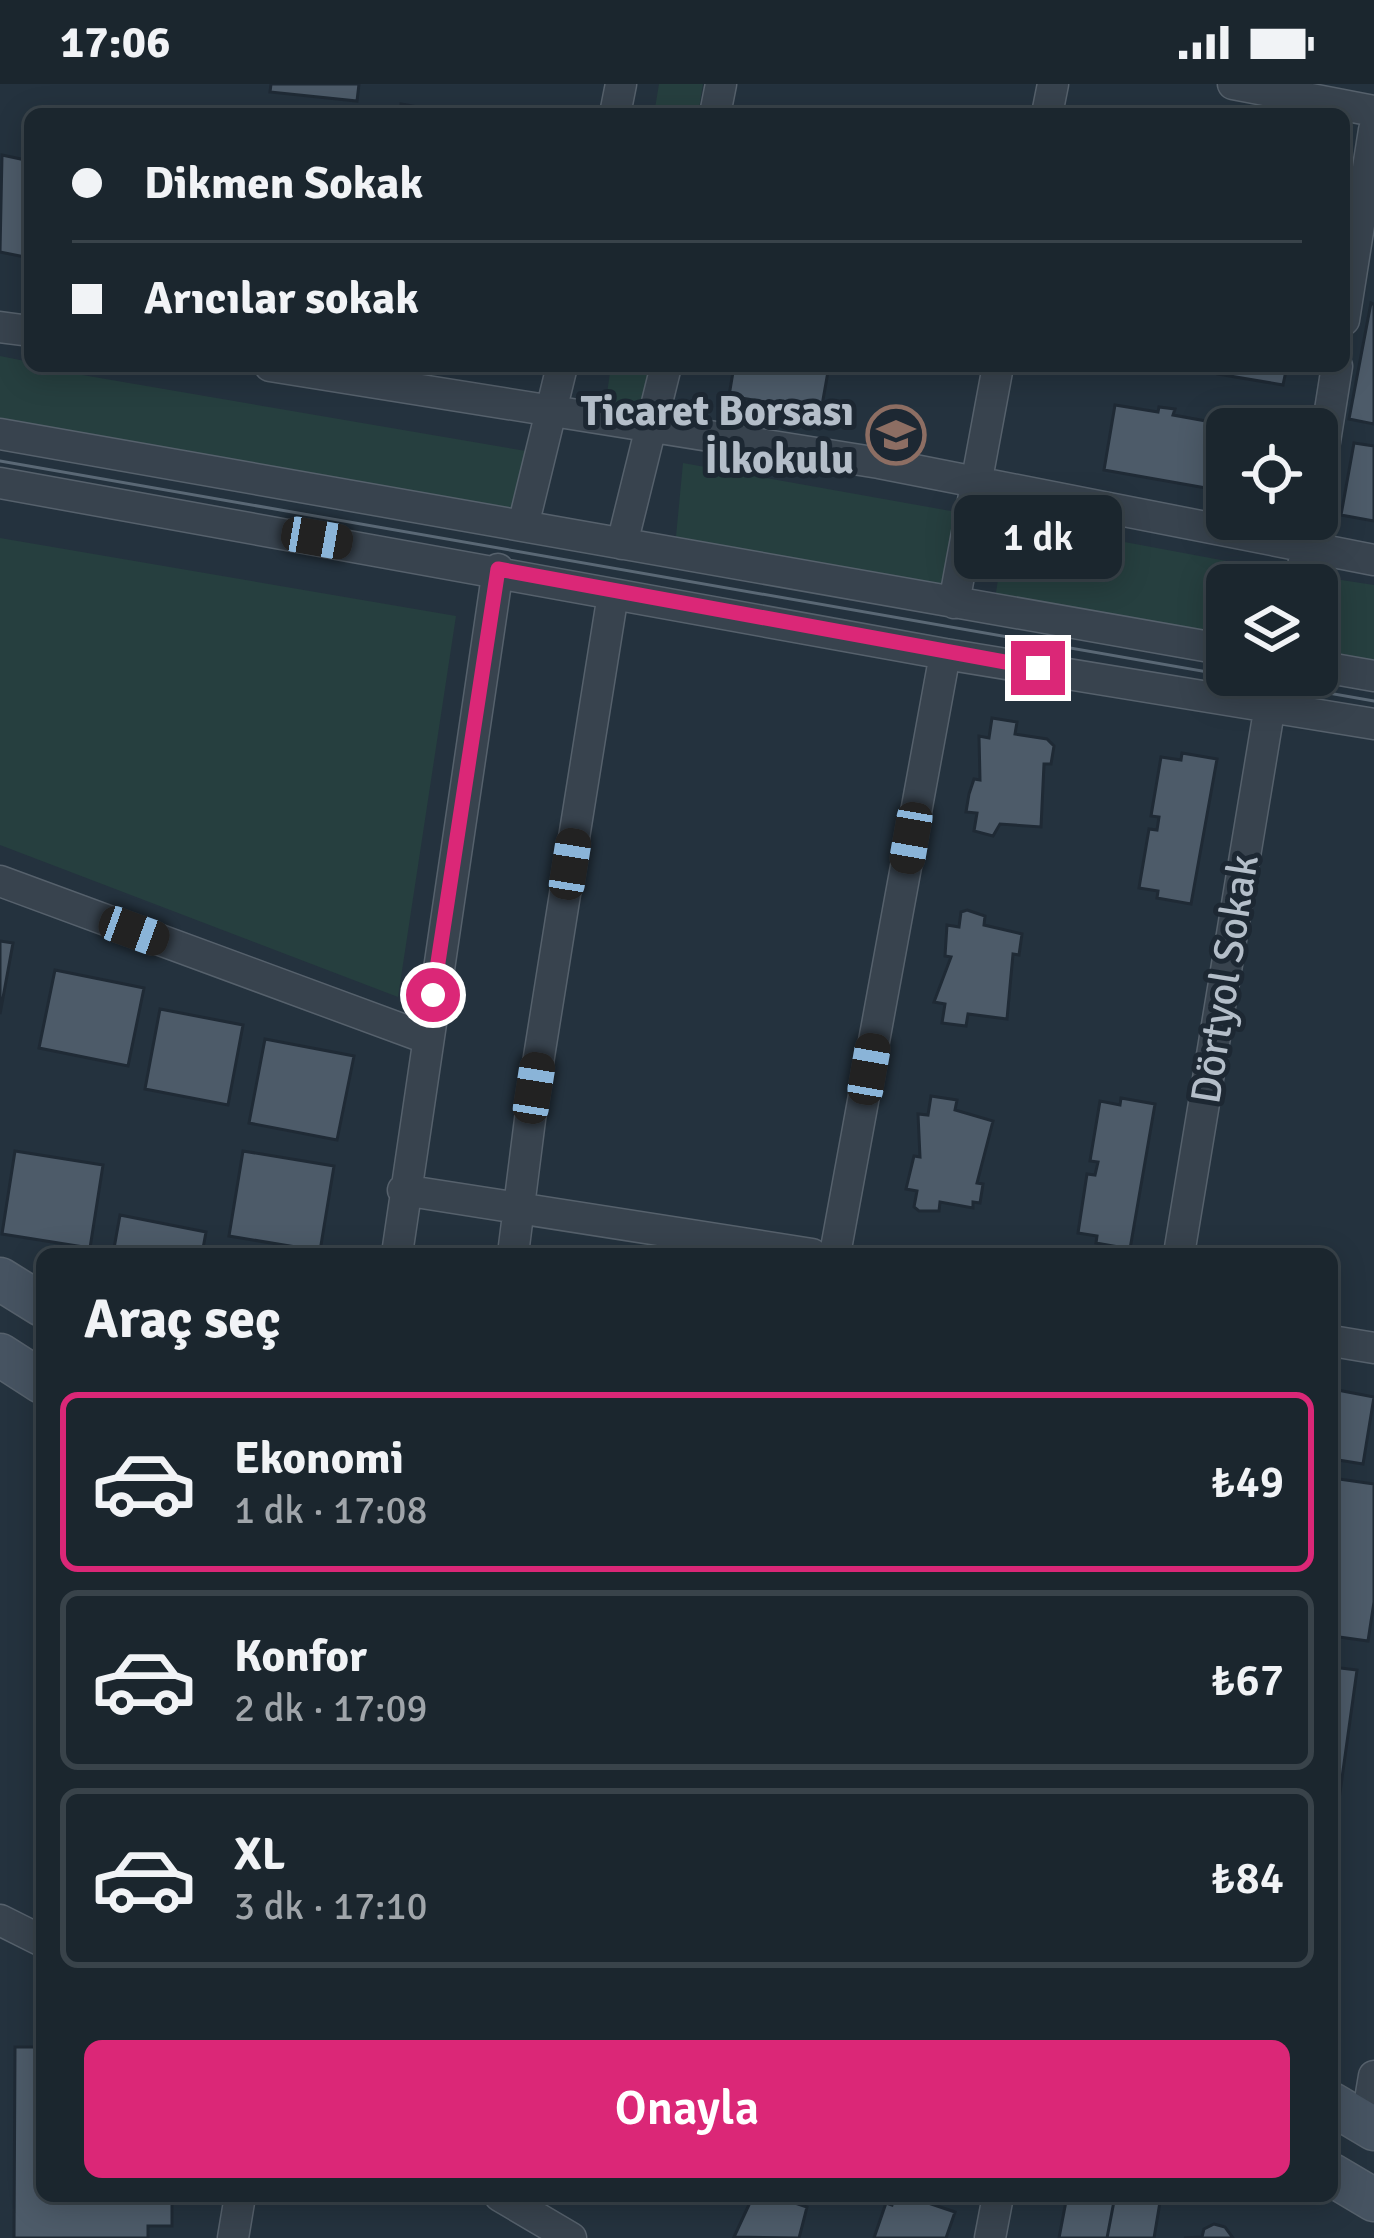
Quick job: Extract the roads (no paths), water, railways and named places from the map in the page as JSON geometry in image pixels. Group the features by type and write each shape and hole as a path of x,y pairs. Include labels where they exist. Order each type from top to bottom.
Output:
{"main road":[{"path":"0,1279 36,1301"},
{"path":"0,1355 36,1378"},
{"path":"1338,2179 1374,2200"}],"street":[{"path":"1232,84 1374,111"},
{"path":"1350,282 1374,130"},
{"path":"306,372 975,484 1206,518"},
{"path":"523,526 561,372"},
{"path":"622,544 665,372"},
{"path":"954,602 997,372"},
{"path":"1330,408 1336,372"},
{"path":"0,434 1206,646"},
{"path":"0,483 498,569 945,654 1374,724"},
{"path":"1327,540 1374,560"},
{"path":"398,1248 498,569"},
{"path":"514,1248 613,594"},
{"path":"836,1248 945,654"},
{"path":"1338,670 1374,676"},
{"name":"Dörtyol Sokak","path":"1180,1248 1270,705"},
{"path":"0,881 426,1038"},
{"path":"403,1190 774,1248"},
{"path":"1338,1342 1374,1348"},
{"path":"0,1920 36,1938"},
{"path":"1357,2119 1374,2076"},
{"path":"233,2238 239,2202"},
{"path":"990,2238 997,2202"},
{"path":"540,2207 571,2238"}],"tram line":[{"path":"0,461 1374,701"}],"place":[{"name":"Ticaret Borsası İlkokulu","path":"896,435"}]}
